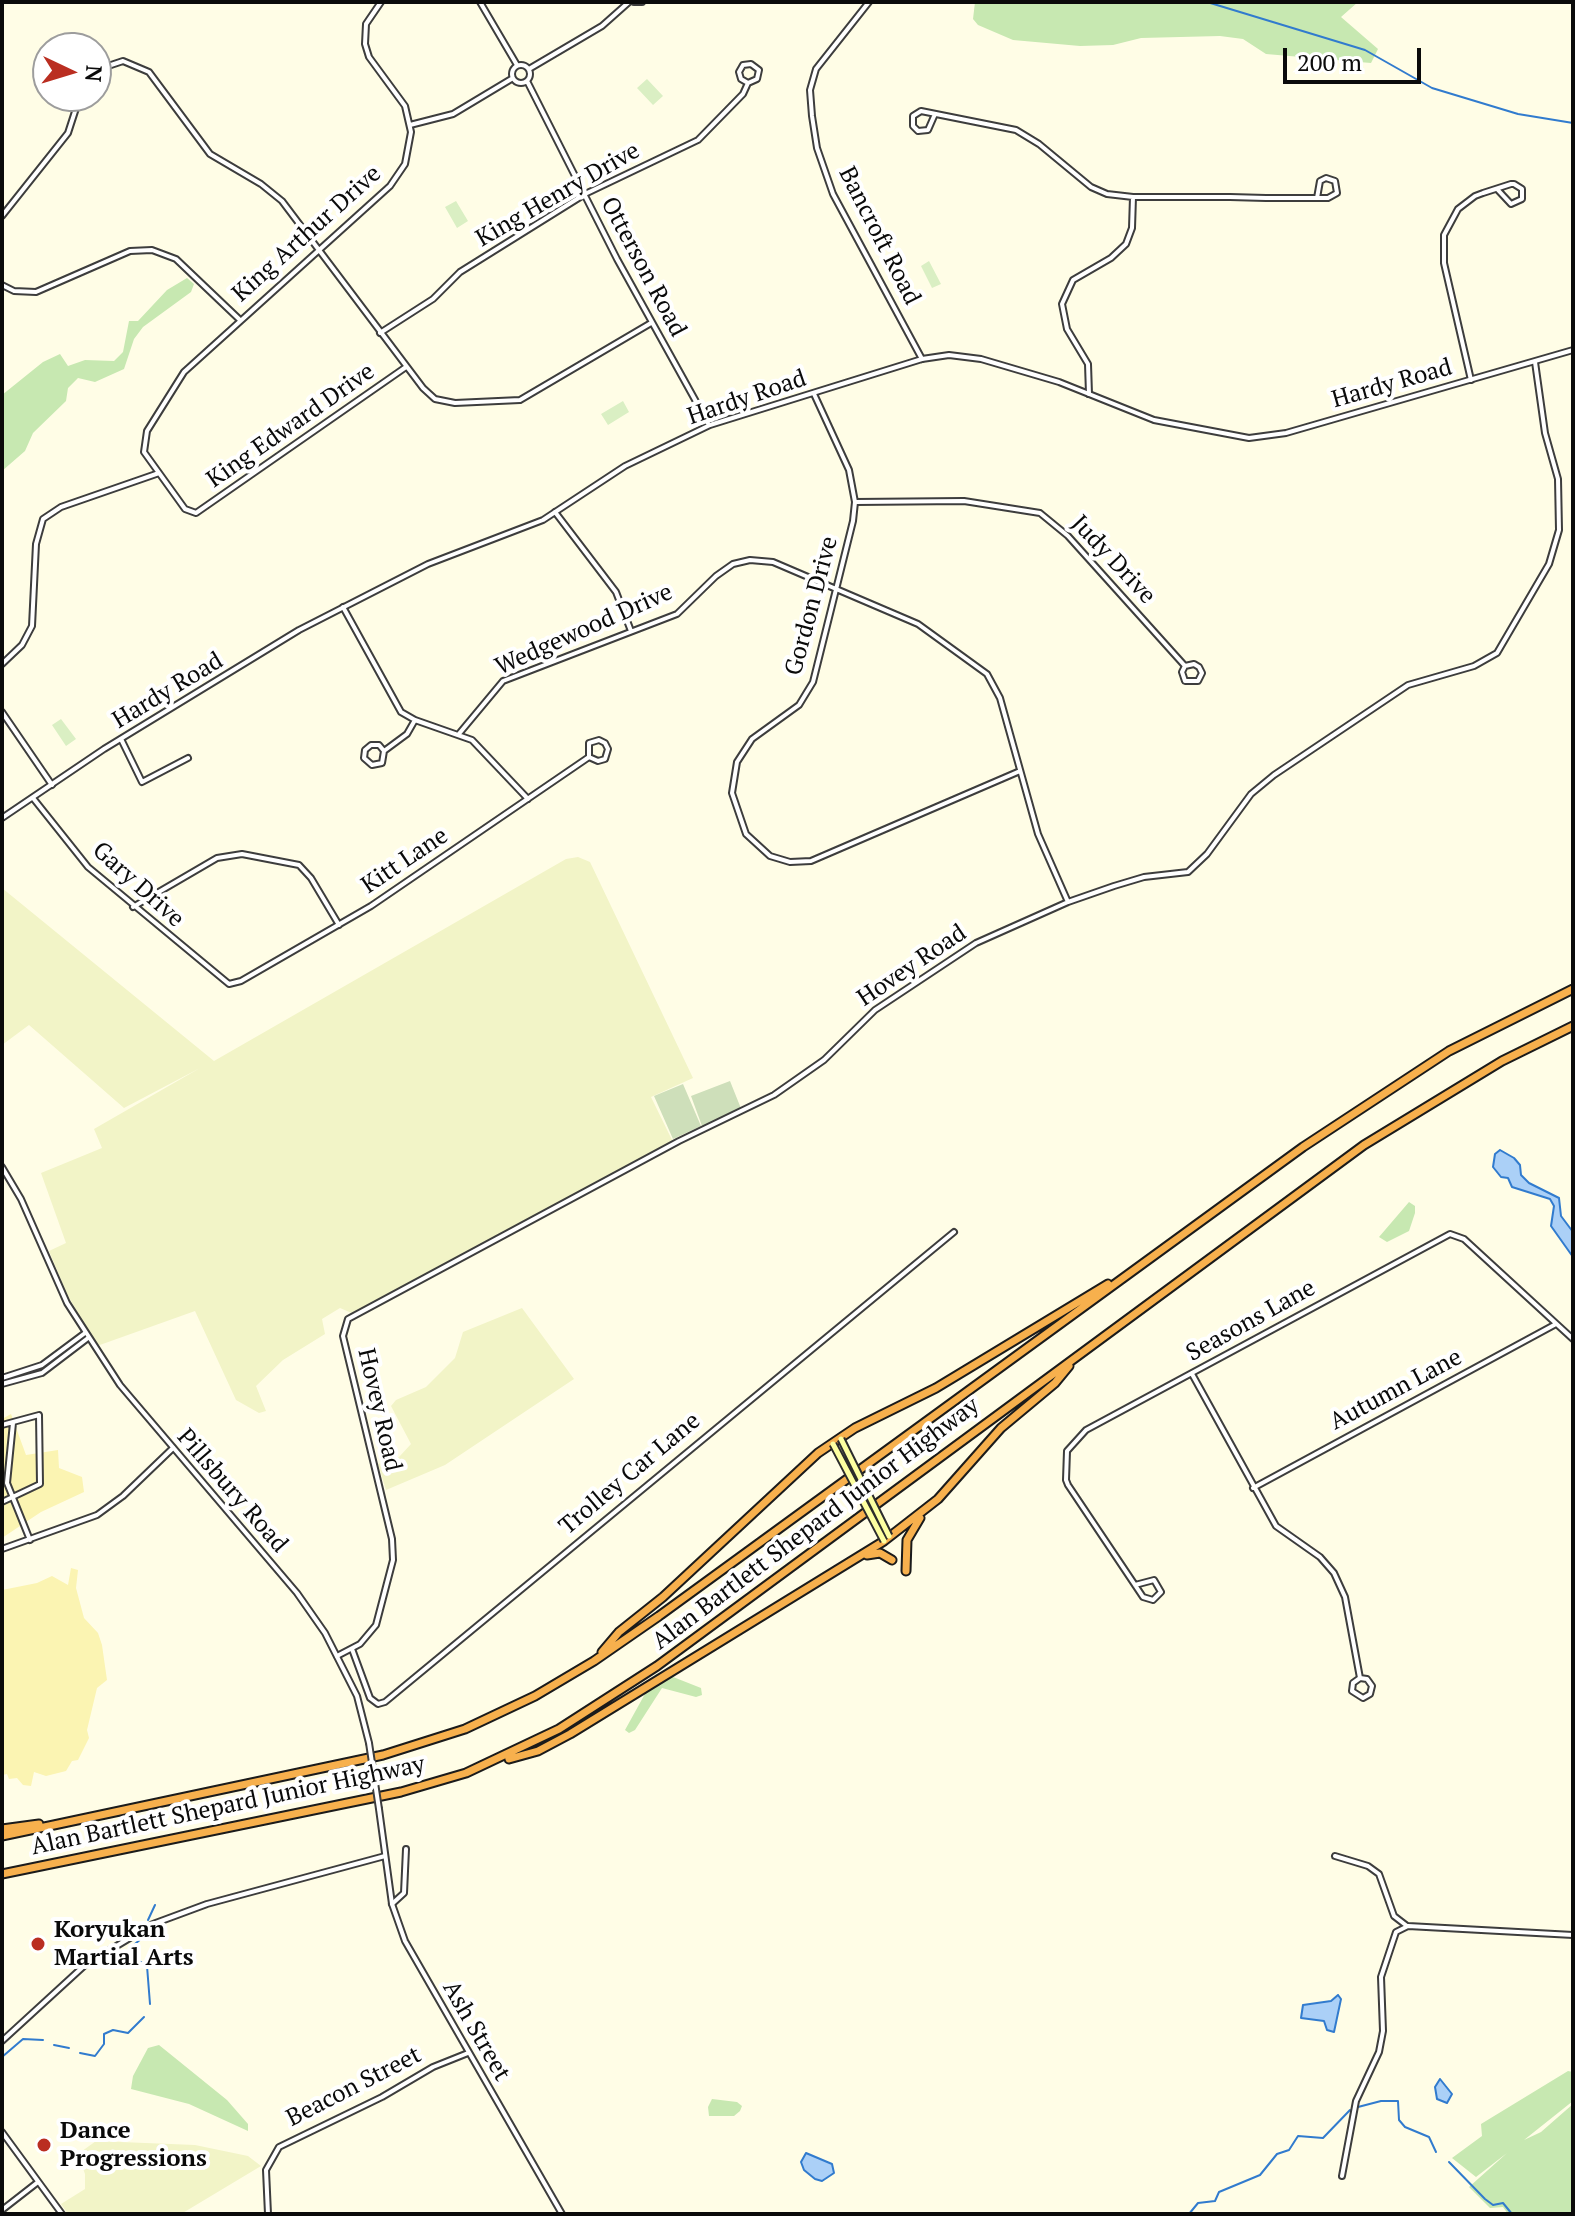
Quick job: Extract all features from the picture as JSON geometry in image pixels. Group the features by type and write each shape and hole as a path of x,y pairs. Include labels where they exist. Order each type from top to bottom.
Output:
{"highway":[{"name":"Alan Bartlett Shepard Junior Highway","path":"2,1836 415,1747 493,1717 594,1661 1303,1147 1449,1051 1573,989"},
{"name":"Alan Bartlett Shepard Junior Highway","path":"2,1874 401,1792 491,1763 559,1729 620,1692 1364,1145 1502,1061 1573,1026"},
{"path":"594,1661 619,1632 663,1597 790,1475 841,1439 936,1388 1098,1287 1118,1280"},
{"path":"906,1571 909,1534 929,1507 1001,1428 1055,1383 1076,1358"},
{"path":"491,1763 538,1751 570,1734 857,1558 929,1507"},
{"path":"857,1558 880,1553 892,1560"},
{"path":"2,1829 89,1818"}],"main road":[{"path":"841,1439 886,1539"},
{"path":"833,1444 886,1539"}],"street":[{"path":"381,2 366,24 365,44 373,63 401,96 410,125 453,114 513,78"},
{"path":"480,2 517,65 529,69 597,29 632,2 642,2"},
{"name":"Bancroft Road","path":"869,2 816,69 810,90 812,116 817,148 833,194 922,359"},
{"path":"112,65 123,61 149,72 210,154 270,190 430,396 445,402 509,402 535,393 651,323"},
{"name":"King Henry Drive","path":"380,333 433,299 460,272 585,194 694,143 740,97 748,83 756,81 759,74 756,66 749,63 739,72 741,79 748,83"},
{"path":"517,65 512,71 518,83 527,81 529,69"},
{"name":"Otterson Road","path":"527,81 651,323 710,425"},
{"path":"2,216 68,133 75,112"},
{"path":"935,114 928,130 918,131 913,126 912,119 918,112 935,114 1016,130 1097,190 1133,197 1317,198 1334,196 1338,190 1335,181 1330,178 1320,181 1317,198"},
{"name":"King Arthur Drive","path":"159,473 143,447 153,419 184,372 397,178 410,148 410,125"},
{"path":"1471,380 1444,263 1444,235 1462,205 1497,189 1517,185 1524,196 1520,202 1511,204 1497,189"},
{"path":"1089,394 1088,364 1067,329 1062,304 1073,280 1111,258 1126,244 1132,228 1133,197"},
{"path":"2,285 14,291 36,292 130,251 152,250 176,259 239,319"},
{"name":"Hardy Road","path":"2,818 121,739 343,607 428,564 509,536 555,512 625,466 710,425 922,359 949,355 970,357 1089,394 1169,425 1249,438 1286,433 1573,350"},
{"name":"Hovey Road","path":"337,1656 352,1649 376,1625 391,1571 393,1549 343,1336 348,1319 679,1141 761,1103 824,1060 875,1010 988,937 1068,902 1133,879 1191,870 1251,794 1274,775 1408,685 1474,666 1497,653 1549,564 1559,530 1558,479 1545,433 1535,362"},
{"name":"King Edward Drive","path":"159,473 185,509 196,513 406,367"},
{"name":"Gordon Drive","path":"814,394 849,470 855,502 816,671 805,696 788,716 752,739 734,772 734,804 753,842 780,860 811,861 1020,771"},
{"path":"2,664 22,645 32,626 36,544 43,519 61,507 159,473"},
{"name":"Judy Drive","path":"855,502 964,501 1040,513 1068,536 1185,666"},
{"path":"555,512 616,592 631,631"},
{"name":"Wedgewood Drive","path":"458,735 503,681 677,614 724,569 741,561 773,562 918,624 982,668 1000,698 1038,834 1068,902"},
{"path":"343,607 398,707 415,720 458,735 484,750 528,799"},
{"name":"Judy Drive","path":"1194,664 1199,667 1202,673 1198,681 1185,681 1182,675 1185,666 1194,664"},
{"path":"2,712 52,785"},
{"path":"384,751 407,734 415,720"},
{"path":"121,739 142,782 188,758"},
{"name":"Kitt Lane","path":"599,740 605,743 608,753 605,759 598,761 589,757 589,743 599,740"},
{"path":"371,745 379,745 384,751 384,759 378,765 370,764 364,758 365,750 371,745"},
{"name":"Kitt Lane","path":"233,984 339,925 589,757"},
{"name":"Gary Drive","path":"33,798 73,851 133,907 220,980 233,984"},
{"path":"133,907 217,858 242,854 299,865 311,878 339,925"},
{"name":"Pillsbury Road","path":"2,1167 87,1335 120,1385 297,1593 337,1656 361,1706 385,1856"},
{"name":"Trolley Car Lane","path":"352,1649 370,1698 378,1704 385,1702 954,1232"},
{"name":"Seasons Lane","path":"1135,1585 1068,1485 1066,1456 1075,1438 1086,1430 1454,1233 1573,1339"},
{"name":"Autumn Lane","path":"1253,1488 1556,1324"},
{"path":"2,1378 42,1365 87,1335"},
{"path":"2,1384 42,1373 87,1335"},
{"path":"1192,1374 1276,1526 1320,1557 1334,1573 1348,1608 1360,1678"},
{"path":"2,1425 39,1415 40,1484 2,1502"},
{"path":"13,1421 7,1483 30,1540"},
{"path":"2,1549 68,1527 113,1504 173,1448"},
{"path":"1152,1579 1159,1584 1161,1592 1149,1600 1135,1585 1152,1579"},
{"path":"1360,1678 1367,1679 1372,1686 1365,1697 1357,1697 1352,1691 1353,1683 1360,1678"},
{"path":"392,1904 404,1893 406,1849"},
{"path":"2,2041 75,1972 153,1924 207,1904 385,1856"},
{"name":"Ash Street","path":"385,1856 392,1904 409,1950 562,2214"},
{"path":"1335,1856 1368,1866 1379,1874 1394,1916 1394,1935 1381,1977 1383,2031 1379,2052 1356,2101 1342,2176"},
{"path":"1394,1916 1408,1926 1573,1935"},
{"path":"1394,1935 1408,1926"},
{"name":"Beacon Street","path":"268,2214 266,2170 279,2147 382,2097 433,2067 468,2053"},
{"path":"2,2132 62,2214"},
{"path":"2,2210 39,2182"}],"green space":[{"path":"975,2 1358,2 1341,17 1378,49 1371,63 1266,54 1243,39 1220,36 1141,38 1113,45 1080,46 1013,40 978,25 973,19"},
{"path":"647,79 663,96 653,105 637,88"},
{"path":"456,201 468,221 457,228 445,207"},
{"path":"929,261 941,284 932,288 921,266"},
{"path":"187,278 194,284 191,292 143,327 134,339 124,369 95,382 78,378 68,388 66,401 33,433 25,451 2,471 2,395 43,362 60,354 68,366 85,360 114,361 123,352 129,321 138,321 167,290"},
{"path":"623,401 629,412 608,425 601,414"},
{"path":"61,719 76,739 66,746 52,725"},
{"path":"578,857 590,862 693,1078 651,1097 673,1142 354,1314 340,1308 322,1319 325,1334 283,1360 256,1386 266,1411 259,1413 236,1400 195,1311 97,1346 67,1294 49,1251 66,1243 41,1173 102,1148 94,1129 200,1068 124,1108 29,1025 2,1045 2,888 214,1061 566,859"},
{"path":"730,1081 742,1111 702,1126 691,1096"},
{"path":"683,1084 701,1126 673,1139 654,1096"},
{"path":"1409,1202 1415,1206 1415,1213 1409,1231 1387,1242 1379,1237"},
{"path":"522,1308 574,1379 445,1465 386,1490 378,1464 399,1457 411,1444 391,1406 396,1400 426,1387 455,1358 463,1332"},
{"path":"663,1673 701,1688 702,1695 696,1697 662,1688 635,1730 629,1733 625,1730 656,1674"},
{"path":"159,2045 227,2100 248,2124 248,2131 189,2104 131,2089 133,2076 148,2048"},
{"path":"1568,2071 1573,2072 1573,2101 1524,2140 1541,2132 1573,2104 1573,2214 1508,2214 1503,2207 1490,2208 1469,2187 1507,2153 1476,2177 1452,2158 1482,2136 1481,2124"},
{"path":"712,2099 737,2102 742,2106 734,2116 709,2116 708,2107"},
{"path":"96,2141 195,2145 248,2156 261,2166 181,2214 68,2214 61,2204 85,2189 85,2174 78,2154"}],"sand":[{"path":"11,1414 26,1455 58,1450 59,1468 82,1477 84,1492 41,1512 2,1538 2,1419"},
{"path":"71,1568 78,1570 76,1588 84,1618 98,1633 107,1680 97,1688 87,1730 89,1738 78,1760 72,1761 66,1771 46,1776 34,1772 31,1786 23,1785 17,1778 9,1779 7,1774 2,1775 2,1590 37,1583 52,1576 68,1585"}],"water":[{"path":"1500,1150 1514,1158 1520,1165 1521,1175 1529,1183 1559,1198 1561,1216 1573,1232 1573,1257 1551,1226 1554,1206 1550,1199 1512,1187 1508,1178 1501,1177 1493,1167 1495,1154"},
{"path":"1338,1995 1341,1999 1334,2032 1327,2030 1324,2021 1301,2018 1303,2005 1331,2001"},
{"path":"1440,2079 1452,2094 1447,2103 1437,2099 1435,2087"},
{"path":"806,2153 832,2164 834,2173 822,2181 815,2179 804,2170 801,2162"}],"waterway":[{"path":"1207,2 1365,50 1432,88 1518,114 1573,123"},
{"path":"148,1920 155,1905"},
{"path":"150,2004 147,1966 133,1957 130,1948 152,1930"},
{"path":"80,2053 95,2056 104,2044 104,2034 113,2030 128,2033 144,2017"},
{"path":"2,2057 23,2039 43,2040"},
{"path":"54,2045 69,2048"},
{"path":"1358,2107 1381,2101 1398,2101 1399,2120 1405,2127 1429,2137 1436,2152"},
{"path":"1189,2214 1198,2203 1215,2201 1219,2192 1260,2175 1277,2154 1289,2150 1298,2136 1323,2138 1350,2110"},
{"path":"1449,2162 1485,2199 1493,2205 1503,2203 1512,2214"}],"place":[{"name":"Koryukan Martial Arts","path":"38,1944"},
{"name":"Dance Progressions","path":"44,2145"}]}
